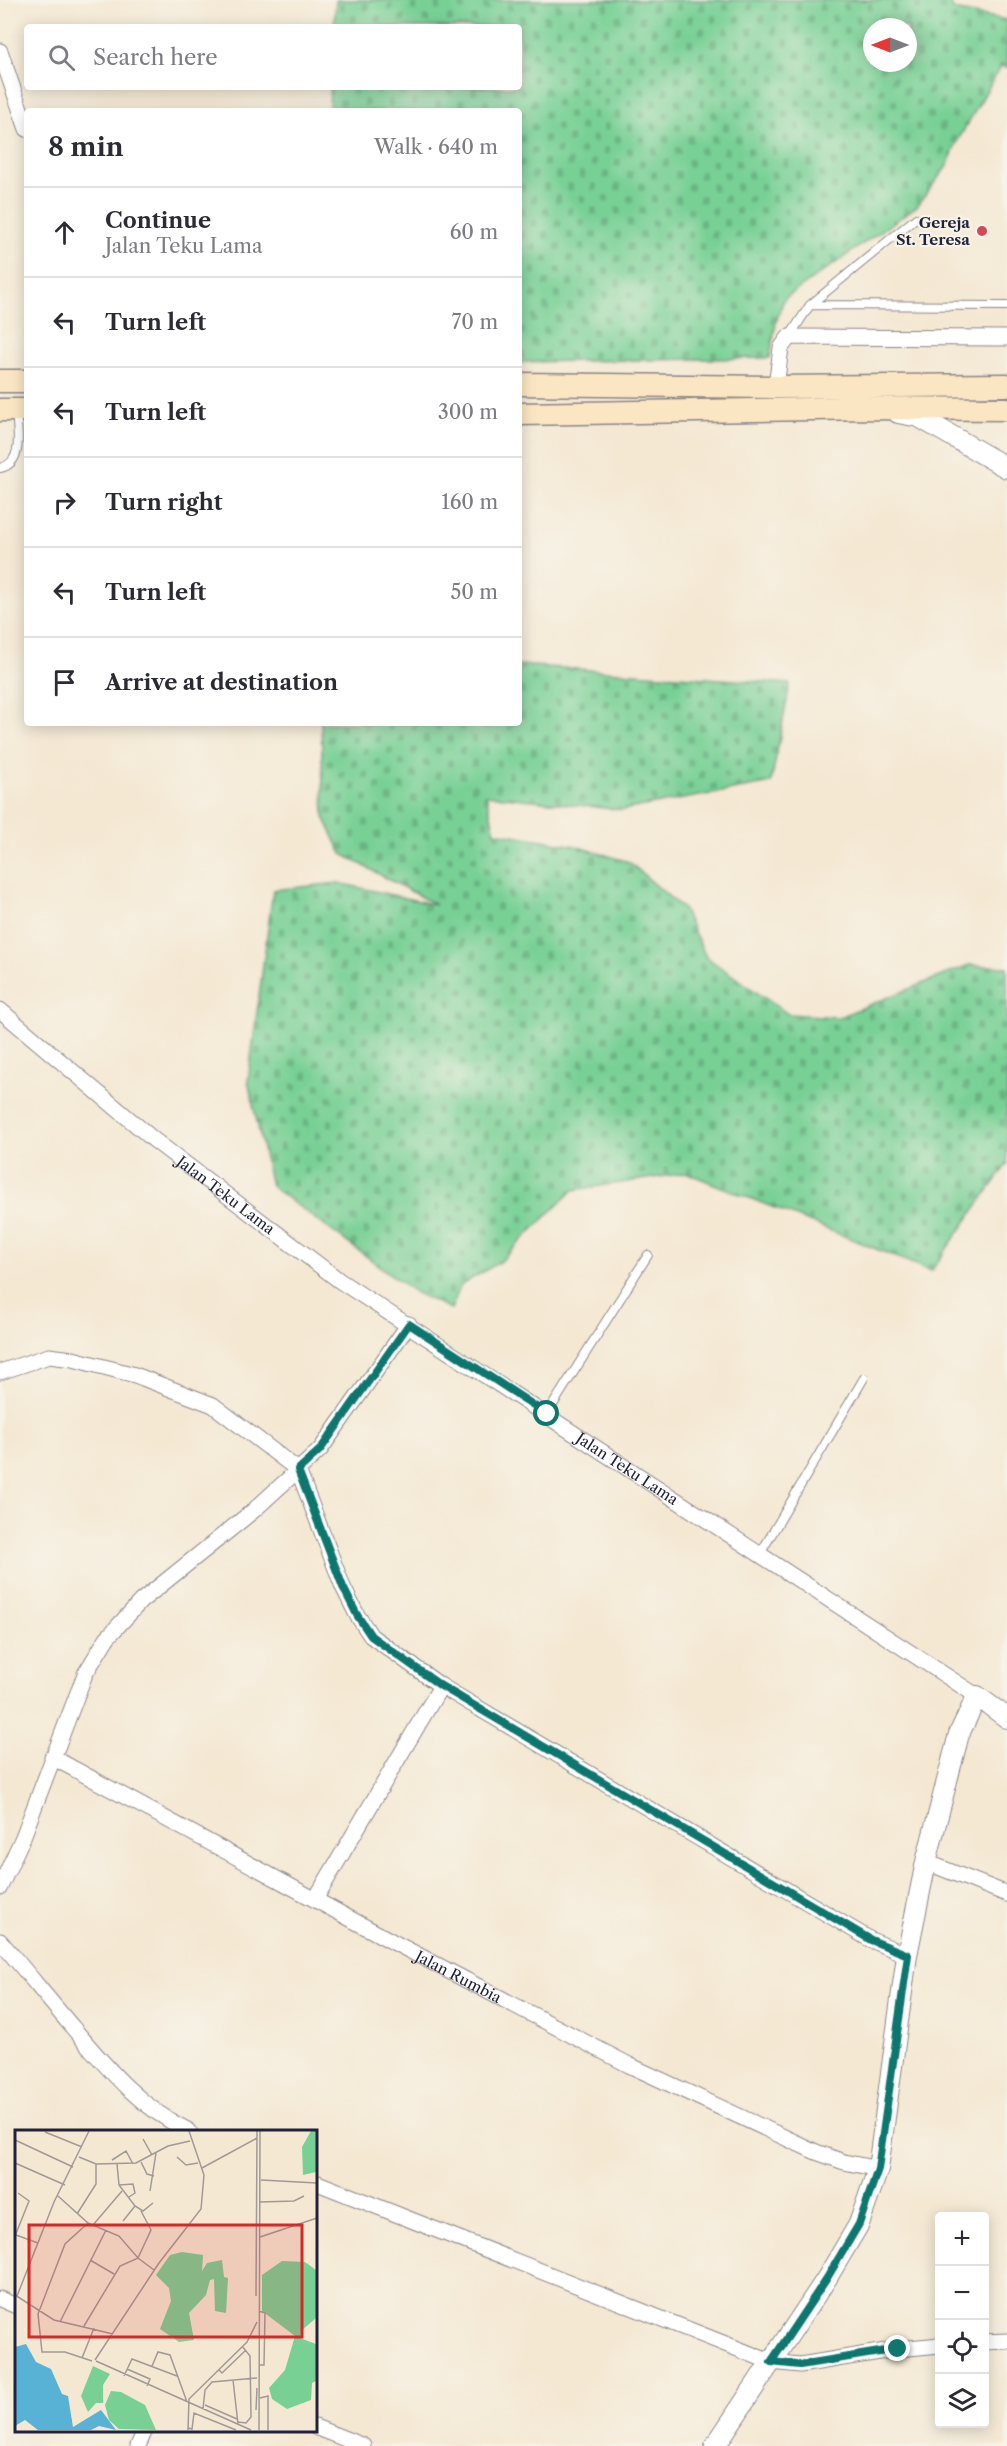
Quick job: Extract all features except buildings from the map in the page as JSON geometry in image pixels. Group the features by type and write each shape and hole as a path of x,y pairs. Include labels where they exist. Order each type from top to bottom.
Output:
{"main road":[{"path":"0,381 24,381"},
{"path":"522,384 776,387 1007,385"},
{"path":"522,414 870,408 1007,409"}],"street":[{"path":"0,51 24,120"},
{"path":"776,387 781,348 789,337 1007,338"},
{"path":"870,408 918,417 1007,468"},
{"name":"Jalan Teku Lama","path":"0,1010 154,1140 340,1281 547,1414 977,1696 1007,1718"},
{"path":"0,1887 3,1870 23,1837 85,1674 107,1638 141,1601 253,1511 320,1450 409,1324"},
{"path":"0,1372 49,1356 73,1359 135,1375 213,1405 298,1470 343,1587 363,1626 371,1636 396,1656 441,1686 871,1940 908,1955"},
{"path":"316,1898 441,1686"},
{"path":"716,2446 827,2278 859,2224 878,2169 908,1955 926,1862 959,1734 977,1696"},
{"name":"Jalan Rumbia","path":"52,1756 395,1943 629,2065 816,2152 844,2162 878,2169"},
{"path":"926,1862 1007,1894"},
{"path":"0,1941 118,2081 146,2105 187,2130"},
{"path":"316,2182 771,2362 800,2365 898,2349 935,2346"},
{"path":"0,2299 15,2306"},
{"path":"989,2342 1007,2341"},
{"path":"316,2427 363,2446"},
{"path":"138,2446 145,2431"}],"lane":[{"path":"789,337 810,305 916,218"},
{"path":"810,305 1007,306"},
{"path":"0,468 13,461 18,451 14,410"},
{"path":"547,1414 648,1255"},
{"path":"760,1554 864,1378"}],"green space":[{"path":"336,0 948,0 954,10 1007,20 1007,68 1001,66 958,140 947,166 917,206 784,299 776,322 770,358 522,362 522,108 329,108 330,90 522,90 522,24 334,24"},
{"path":"522,665 790,684 771,783 622,810 486,795 495,832 576,846 629,862 683,909 706,957 788,1014 839,1017 969,965 1007,967 1007,1164 931,1271 687,1173 573,1190 501,1261 461,1285 451,1309 416,1293 271,1186 248,1081 273,890 339,883 436,905 342,854 324,817 321,726 522,726"}],"place":[{"name":"Gereja St. Teresa","path":"982,231"}],"route":[{"path":"547,1414 409,1324 320,1450 298,1470 343,1587 357,1615 371,1636 396,1656 441,1686 871,1940 908,1955 878,2169 859,2224 827,2278 771,2362 800,2365 898,2349"}]}
